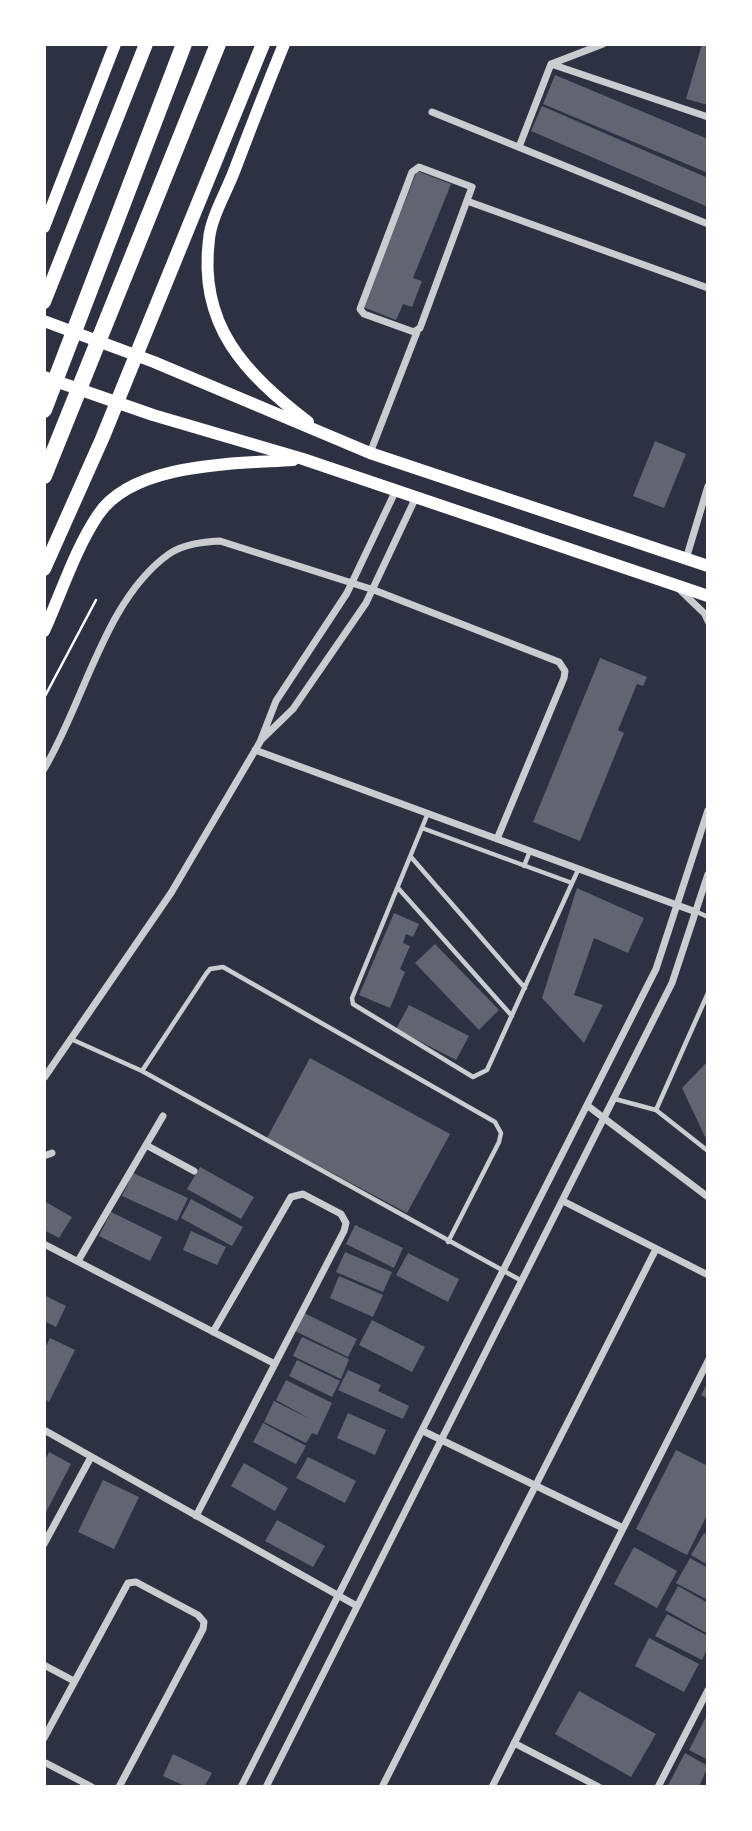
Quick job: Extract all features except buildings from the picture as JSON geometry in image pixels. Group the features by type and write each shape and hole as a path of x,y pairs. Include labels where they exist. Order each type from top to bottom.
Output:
{"highway":[{"path":"44,302 146,44"},
{"path":"44,410 184,44"},
{"path":"44,476 218,44"},
{"path":"44,569 102,439 263,44"}],"main road":[{"path":"44,227 115,44"},
{"path":"284,44 209,237 210,296 225,338 237,356 266,389 324,433"},
{"path":"44,321 370,453 708,566"},
{"path":"44,377 153,415 303,459 708,596"},
{"path":"44,631 98,514 117,494 150,480 204,466 303,459"}],"street":[{"path":"519,147 551,64 603,44"},
{"path":"551,64 708,117"},
{"path":"432,112 708,224"},
{"path":"370,453 417,332 467,201 471,185 419,167 412,172 360,309 364,314 417,332"},
{"path":"467,201 708,288"},
{"path":"686,559 708,486"},
{"path":"44,1078 171,893 260,742 276,701 351,583 396,491"},
{"path":"260,742 293,709 374,590 415,498"},
{"path":"44,769 57,747 120,611 144,575 171,552 198,542 220,541 374,590 559,662 563,666 564,678 497,839"},
{"path":"673,584 700,608 708,621"},
{"path":"255,750 696,912"},
{"path":"241,1787 656,969 708,810"},
{"path":"266,1787 672,983 708,874"},
{"path":"588,1106 708,1197"},
{"path":"78,1261 163,1116"},
{"path":"146,1145 194,1171"},
{"path":"196,1516 346,1227 341,1214 303,1194 293,1195 287,1200 213,1332"},
{"path":"562,1201 708,1275"},
{"path":"44,1244 275,1364"},
{"path":"382,1787 656,1249"},
{"path":"492,1787 708,1360"},
{"path":"44,1430 357,1606"},
{"path":"423,1431 623,1528"},
{"path":"44,1544 91,1457"},
{"path":"44,1738 128,1583 136,1582 202,1618 203,1629 119,1787"},
{"path":"44,1665 74,1681"},
{"path":"658,1787 708,1690"},
{"path":"514,1743 599,1787"},
{"path":"44,1762 92,1787"}],"lane":[{"path":"428,813 352,998 356,1007 473,1077 487,1070 579,869"},
{"path":"422,828 572,883"},
{"path":"524,866 530,851"},
{"path":"411,857 524,988"},
{"path":"398,888 512,1016"},
{"path":"696,912 708,917"},
{"path":"142,1071 206,974 210,969 223,967 495,1122 501,1133 499,1142 448,1242"},
{"path":"656,1110 708,993"},
{"path":"71,1039 142,1071 522,1281"},
{"path":"615,1099 656,1110 708,1151"}],"path":[{"path":"44,698 96,600"}]}
